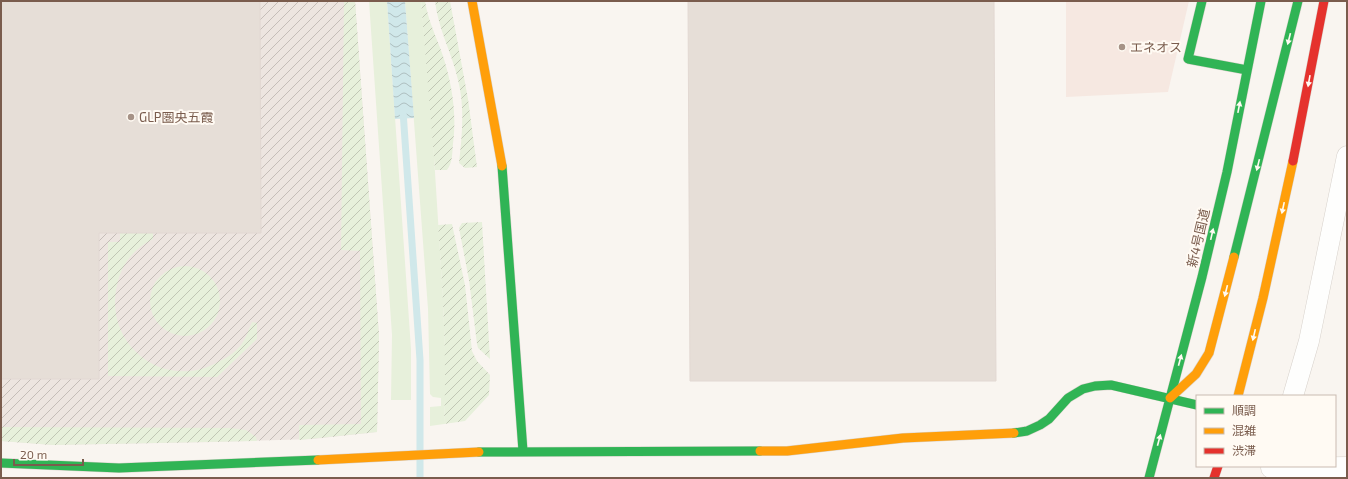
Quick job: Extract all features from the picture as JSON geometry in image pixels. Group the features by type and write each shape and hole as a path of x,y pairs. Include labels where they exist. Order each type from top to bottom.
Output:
{"main road":[{"path":"472,1 503,174 523,451"},
{"path":"1202,1 1188,59 1247,70"},
{"name":"新4号国道","path":"1149,478 1227,172 1261,1"},
{"path":"1170,398 1199,373 1213,344 1298,1"},
{"path":"1238,395 1250,356 1300,129 1324,1"},
{"path":"1,463 64,467 149,468 458,452 787,451 896,438 1010,434 1027,431 1049,419 1068,398 1083,389 1095,386 1111,385 1196,405"},
{"path":"1214,478 1218,467"}],"street":[{"path":"1293,395 1309,341 1347,156"},
{"path":"1270,471 1347,467"}],"shaded area":[{"path":"1,1 355,1 379,336 377,432 313,439 215,442 53,445 1,441"},
{"name":"エネオス","path":"1066,1 1189,1 1168,92 1066,97"}],"green space":[{"path":"344,1 355,1 379,336 377,432 299,440 299,425 361,424 360,251 341,250"},
{"path":"369,1 387,1 411,349 411,400 391,400 392,335"},
{"path":"405,1 421,1 431,109 443,299 446,376 444,424 430,426 430,407 441,406 441,398 433,397 430,394 428,309"},
{"path":"421,1 425,1 430,22 443,56 453,99 454,133 451,161 447,170 435,170"},
{"path":"435,1 450,1 468,99 477,167 465,168 459,163 462,101 455,70 439,21"},
{"path":"482,222 490,359 478,348 477,344 469,280 459,228 462,223"},
{"path":"452,224 465,285 472,351 477,361 490,375 489,395 465,421 444,424 444,324 438,225"},
{"path":"120,233 153,233 153,239 134,252 125,264 117,285 115,307 120,327 129,344 143,358 160,367 179,371 199,369 233,353 243,342 252,322 257,323 257,339 217,377 108,376 108,242 120,242"},
{"path":"178,266 192,266 205,272 214,281 218,287 220,301 218,315 210,326 199,334 192,336 178,336 171,334 160,326 152,315 150,308 150,294 152,287 160,276 171,268"},
{"path":"1,427 230,428 246,430 256,437 257,441 53,445 1,441"}],"water":[{"path":"387,1 405,1 414,118 395,119"}],"building":[{"name":"GLP圏央五霞","path":"1,1 260,1 261,233 99,233 99,379 1,379"},
{"path":"688,1 994,1 996,381 690,381"}],"waterway":[{"path":"403,111 420,360 420,478"}],"traffic: fast":[{"path":"1202,1 1188,59 1247,70"},
{"path":"1149,478 1202,277 1227,172 1261,1"},
{"path":"1234,257 1298,1"},
{"path":"502,166 523,451"},
{"path":"1014,433 1027,431 1040,425 1049,419 1068,398 1083,389 1095,386 1111,385 1196,405"},
{"path":"479,452 760,451"},
{"path":"1,463 119,468 318,460"}],"traffic: slow":[{"path":"472,1 502,166"},
{"path":"1238,395 1263,298 1293,161"},
{"path":"1170,398 1196,374 1209,353 1234,257"},
{"path":"760,451 787,451 903,438 1014,433"},
{"path":"318,460 479,452"}],"traffic: jam":[{"path":"1293,161 1324,1"},
{"path":"1214,478 1218,467"}],"place":[{"name":"エネオス","path":"1122,47"},
{"name":"GLP圏央五霞","path":"131,117"}]}
